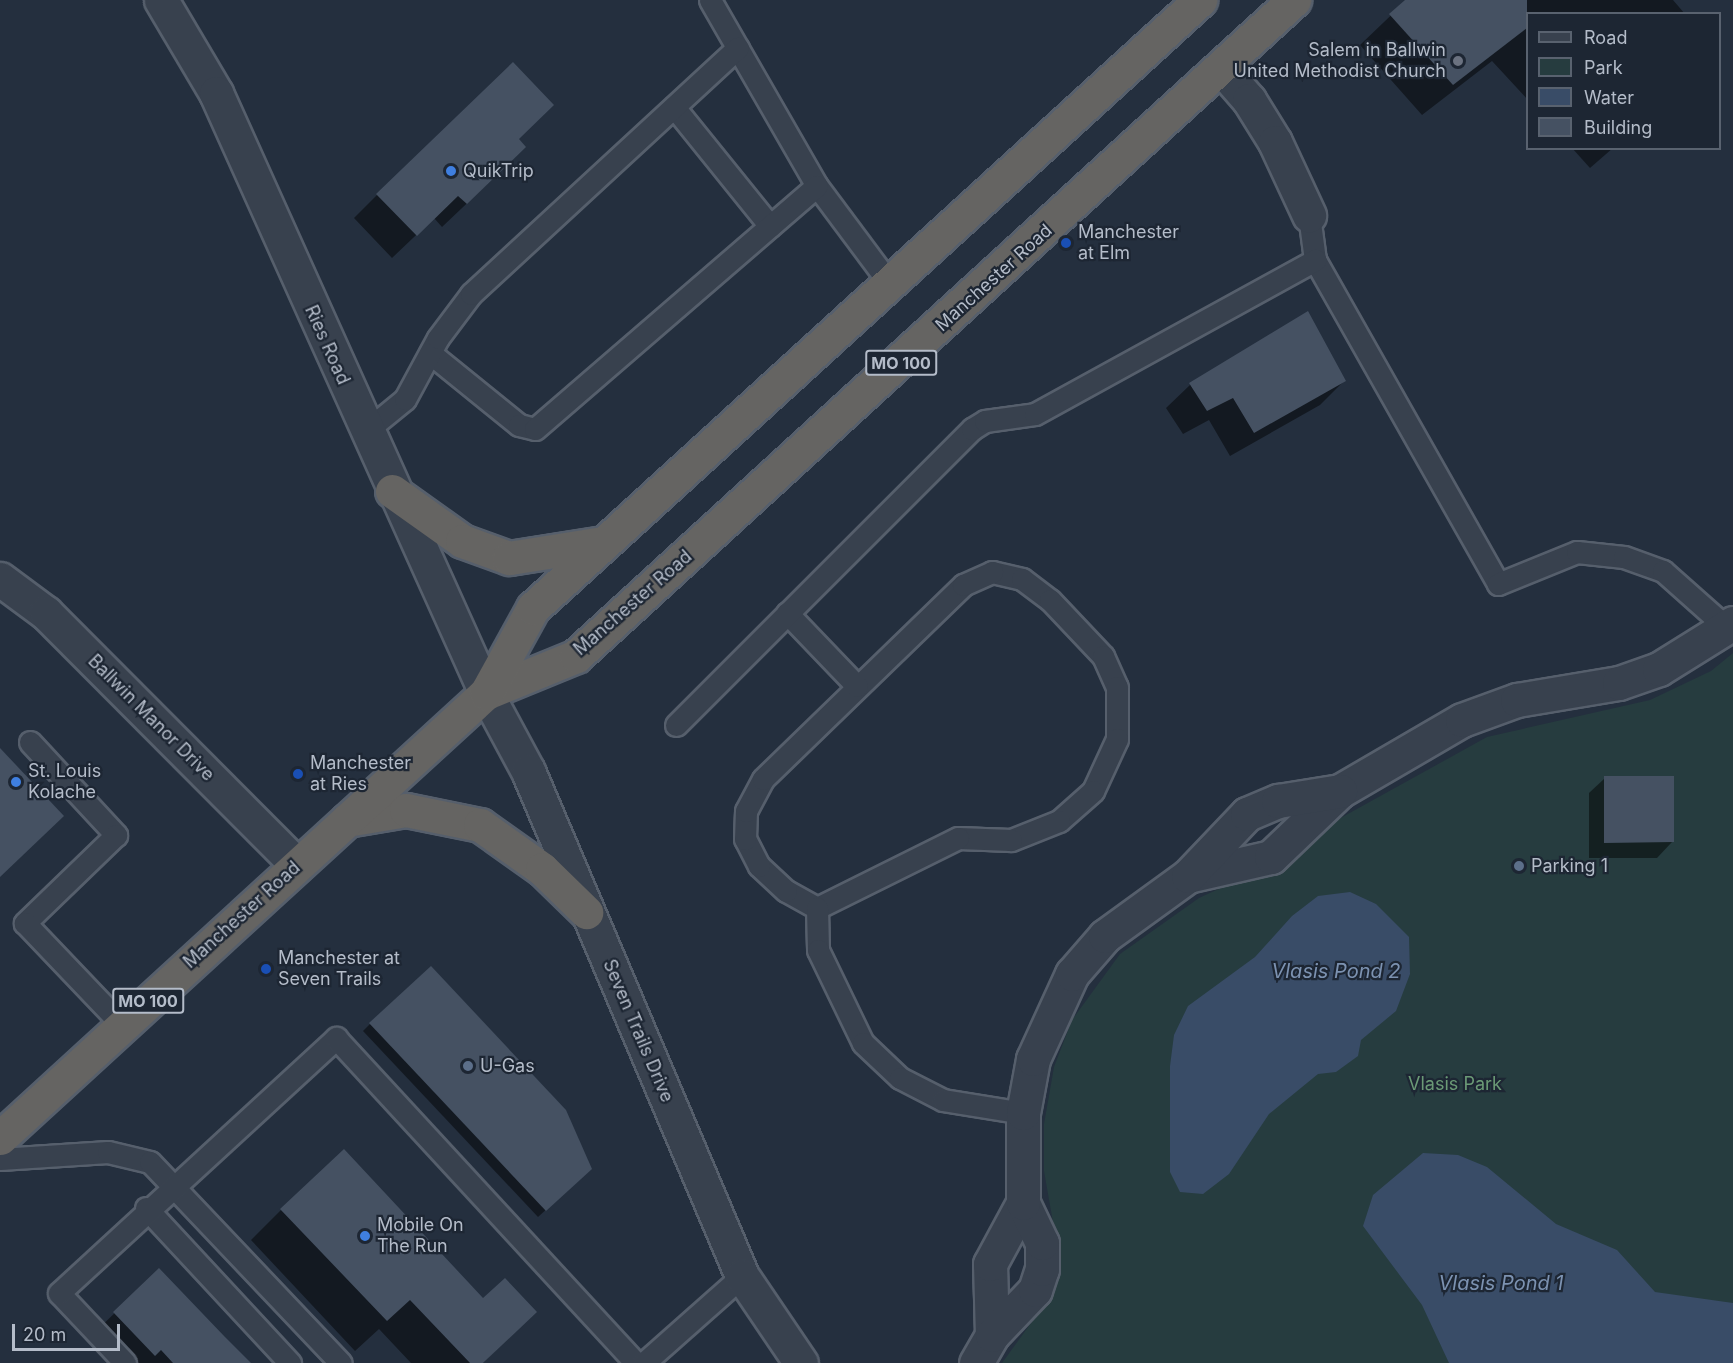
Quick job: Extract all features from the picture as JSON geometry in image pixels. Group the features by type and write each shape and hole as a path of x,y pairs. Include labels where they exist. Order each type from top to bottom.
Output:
{"highway":[{"name":"Manchester Road","path":"0,1138 486,693 533,608 1200,0"},
{"name":"Manchester Road","path":"486,693 576,656 1294,0"},
{"path":"392,491 462,541 509,558 606,542"},
{"path":"347,820 406,810 480,825 542,869 586,912"}],"street":[{"name":"Ries Road","path":"161,0 216,93 392,491 486,693"},
{"path":"1221,68 1275,142 1309,215"},
{"name":"Ballwin Manor Drive","path":"0,579 46,613 297,865"},
{"path":"1188,876 1271,857 1340,790 1462,720 1517,700 1619,683 1659,669 1730,625"},
{"name":"Seven Trails Drive","path":"486,693 528,771 742,1276 801,1363"},
{"path":"976,1363 992,1335 1016,1315 1042,1269 1042,1243 1023,1203 1023,1113 1033,1059 1072,974 1105,936 1188,876 1247,814 1278,801 1340,790"},
{"path":"992,1335 990,1264 1023,1203"}],"lane":[{"path":"710,0 817,186 890,284"},
{"path":"366,431 405,399 430,353 471,294 738,48"},
{"path":"674,107 770,226"},
{"path":"430,353 519,425 535,429 817,186"},
{"path":"1309,215 1315,260 1498,584 1577,552 1624,557 1663,571 1730,625"},
{"path":"676,725 972,429 985,421 1035,414 1315,260"},
{"path":"992,572 1022,579 1050,600 1103,656 1117,687 1117,739 1093,791 1059,821 1011,840 958,838 817,908 786,891 759,866 745,839 746,811 763,779 963,585 992,572"},
{"path":"787,613 857,687"},
{"path":"30,742 116,835 25,923 123,1025"},
{"path":"817,908 818,950 863,1043 900,1078 943,1100 1023,1113"},
{"path":"125,1363 58,1293 174,1182 336,1038 636,1363"},
{"path":"0,1159 108,1152 150,1162 174,1182 341,1363"},
{"path":"146,1208 290,1363"},
{"path":"644,1363 742,1276"}],"green space":[{"name":"Vlasis Park","path":"1733,653 1733,1363 1002,1363 1044,1305 1055,1278 1057,1245 1044,1171 1044,1124 1054,1067 1072,1020 1120,954 1199,898 1236,881 1276,872 1337,820 1487,737 1650,700 1711,671"}],"water":[{"name":"Vlasis Pond 2","path":"1350,892 1376,904 1409,937 1410,974 1396,1011 1361,1040 1358,1056 1336,1072 1318,1074 1269,1114 1229,1174 1203,1194 1180,1192 1170,1172 1170,1066 1174,1035 1188,1006 1255,957 1292,916 1318,896"},
{"name":"Vlasis Pond 1","path":"1423,1153 1458,1155 1487,1167 1556,1224 1617,1250 1655,1292 1733,1303 1733,1363 1449,1363 1422,1305 1363,1226 1373,1195"}],"building":[{"name":"Salem in Ballwin United Methodist Church","path":"1405,0 1527,0 1526,29 1453,85 1389,14"},
{"name":"QuikTrip","path":"513,62 554,105 519,139 526,147 467,204 458,196 417,236 376,194"},
{"path":"1308,311 1346,381 1254,433 1233,398 1207,411 1189,383"},
{"name":"St. Louis Kolache","path":"0,748 64,816 0,877"},
{"path":"1604,776 1674,776 1674,842 1604,843"},
{"name":"U-Gas","path":"431,966 566,1110 592,1169 546,1211 369,1023"},
{"name":"Mobile On The Run","path":"344,1149 483,1298 505,1278 537,1312 483,1363 470,1363 410,1300 387,1321 280,1209"},
{"path":"159,1268 251,1363 173,1363 161,1350 155,1356 113,1312"}],"place":[{"name":"Salem in Ballwin United Methodist Church","path":"1458,61"},
{"name":"QuikTrip","path":"451,171"},
{"name":"Manchester at Elm","path":"1066,243"},
{"name":"Manchester at Ries","path":"298,774"},
{"name":"St. Louis Kolache","path":"16,782"},
{"name":"Parking 1","path":"1519,866"},
{"name":"Manchester at Seven Trails","path":"266,969"},
{"name":"U-Gas","path":"468,1066"},
{"name":"Mobile On The Run","path":"365,1236"}]}
